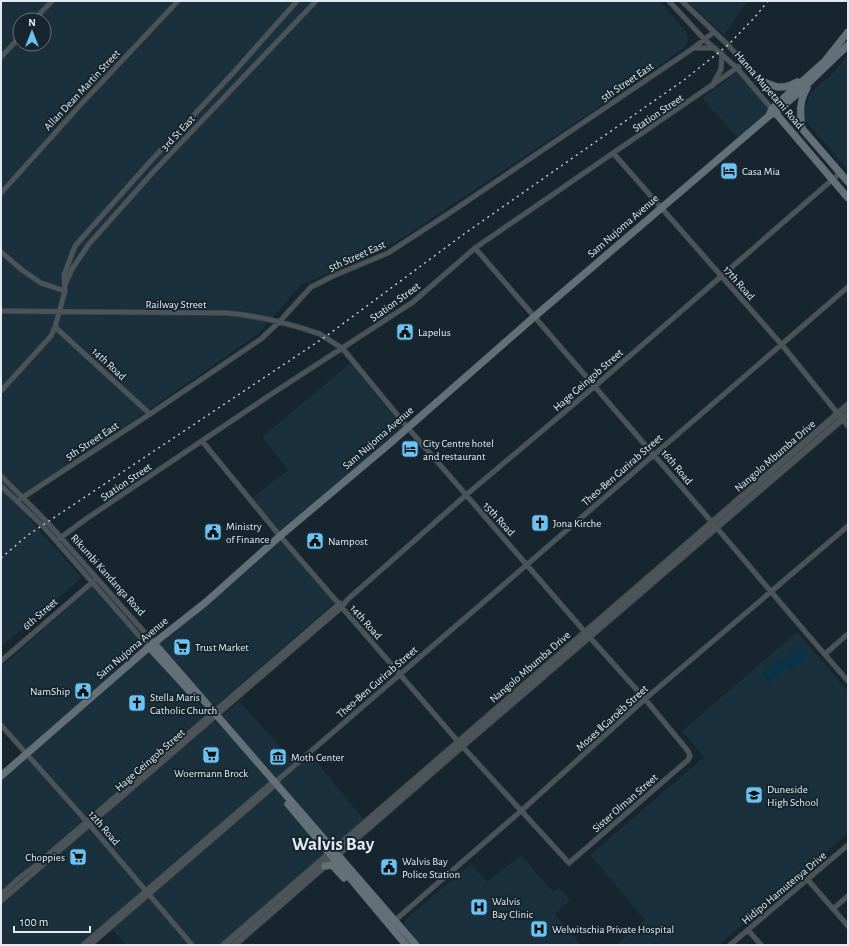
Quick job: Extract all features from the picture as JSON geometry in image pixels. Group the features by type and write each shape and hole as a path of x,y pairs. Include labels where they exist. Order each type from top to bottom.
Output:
{"main road":[{"name":"Sam Nujoma Avenue","path":"810,78 847,37"},
{"name":"Sam Nujoma Avenue","path":"1,776 152,645 206,602 280,536 408,428 848,45"},
{"path":"758,79 774,87 783,87 810,78"},
{"path":"802,127 800,116 801,101 810,78"},
{"name":"Hanna Mupetami Road","path":"781,104 848,182"},
{"name":"Hanna Mupetami Road","path":"772,112 848,198"},
{"name":"Rikumbi Kandanga Road","path":"152,645 275,782 392,923 406,945"},
{"name":"Rikumbi Kandanga Road","path":"334,854 355,884 392,923 416,945"},
{"path":"325,866 332,865 347,881 355,884"}],"street":[{"path":"42,12 52,1"},
{"name":"Allan Dean Martin Street","path":"1,193 82,102 178,1"},
{"name":"3rd St East","path":"65,288 64,275 75,246 148,164 298,1"},
{"name":"3rd St East","path":"1,391 51,336 55,328 65,288 72,269 89,244 154,171 316,1"},
{"name":"Hanna Mupetami Road","path":"669,1 706,40 737,68 772,112"},
{"name":"Hanna Mupetami Road","path":"682,1 728,45 781,104"},
{"name":"5th Street East","path":"17,500 150,414 261,339 280,321 311,287 388,253 706,40 714,32"},
{"path":"261,42 269,49"},
{"path":"1,58 12,46"},
{"path":"692,49 701,47 715,48"},
{"path":"711,87 721,69 722,54"},
{"name":"Station Street","path":"56,541 86,519 273,393 413,302 475,248 614,154 744,63"},
{"path":"234,72 241,78"},
{"name":"17th Road","path":"614,154 782,345 848,426"},
{"name":"Hage Geingob Street","path":"1,900 213,714 347,600 466,495 594,387 840,173"},
{"name":"16th Road","path":"475,248 848,681"},
{"path":"1,252 22,270 41,283 65,288"},
{"name":"Theo-Ben Gurirab Street","path":"83,945 275,782 848,287"},
{"name":"Railway Street","path":"1,311 227,313 251,315 280,321 320,334 342,349"},
{"name":"14th Road","path":"55,328 150,414"},
{"name":"15th Road","path":"342,349 408,428 587,635 646,699"},
{"name":"Nangolo Mbumba Drive","path":"224,945 334,854 840,417 848,405"},
{"name":"Nangolo Mbumba Drive","path":"840,417 848,414"},
{"name":"14th Road","path":"202,441 280,536 460,744 521,811"},
{"name":"Rikumbi Kandanga Road","path":"1,476 23,497 97,577 152,645"},
{"name":"Rikumbi Kandanga Road","path":"1,486 43,526 92,582 152,645"},
{"name":"Moses ǁGaroëb Street","path":"392,923 521,811 646,699 848,526"},
{"name":"6th Street","path":"1,661 97,577"},
{"path":"825,654 848,634"},
{"name":"Sister Olman Street","path":"521,811 569,864 688,760 690,756 688,751 646,699"},
{"name":"12th Road","path":"1,725 148,891 192,945"},
{"name":"Hage Geingob Street","path":"1,895 18,879 88,823"},
{"name":"Hidipo Hamutenya Drive","path":"730,945 848,845"},
{"name":"Nangolo Mbumba Drive","path":"234,945 325,866 334,854"},
{"path":"808,880 848,926"},
{"name":"Theo-Ben Gurirab Street","path":"90,945 148,891"},
{"path":"833,909 848,896"},
{"path":"748,930 761,945"}],"shaded area":[{"path":"1,1 660,1 687,33 688,39 684,48 627,88 398,241 357,261 301,285 258,334 18,500 31,521 82,578 1,647"},
{"path":"688,1 747,1 724,35"},
{"path":"848,54 848,170 805,120 805,107 812,91 834,72"},
{"path":"737,72 770,110 738,138 702,98"},
{"path":"350,363 403,428 280,533 252,498 288,470 262,437"},
{"path":"280,540 334,603 213,708 158,643"},
{"path":"93,585 147,646 28,751 1,720 1,667"},
{"name":"Duneside High School","path":"797,632 848,691 848,833 719,945 616,945 645,920 590,855 704,757 682,731"},
{"path":"800,646 808,655 790,670 782,661"},
{"path":"150,650 215,722 239,701 296,764 309,753 366,822 221,945 194,945 152,893 31,754"},
{"path":"778,659 786,668 769,683 761,674"},
{"path":"27,757 143,890 81,944 82,945 1,945 1,780"},
{"name":"Walvis Bay Clinic","path":"521,855 553,892 559,888 570,900 555,914 581,945 422,945 405,926 405,920 471,864 487,882"},
{"path":"149,898 188,945 126,945 112,929"}],"railway":[{"path":"1,558 28,535 325,337 464,234 684,80 728,45 768,1"}],"place":[{"name":"Casa Mia","path":"729,171"},
{"name":"Lapelus","path":"405,332"},
{"name":"City Centre hotel and restaurant","path":"410,449"},
{"name":"Jona Kirche","path":"540,523"},
{"name":"Ministry of Finance","path":"213,532"},
{"name":"Nampost","path":"315,541"},
{"name":"Trust Market","path":"182,647"},
{"name":"NamShip","path":"83,691"},
{"name":"Stella Maris Catholic Church","path":"137,703"},
{"name":"Woermann Brock","path":"211,755"},
{"name":"Moth Center","path":"278,757"},
{"name":"Duneside High School","path":"754,795"},
{"name":"Choppies","path":"78,857"},
{"name":"Walvis Bay Police Station","path":"389,867"},
{"name":"Walvis Bay Clinic","path":"479,907"},
{"name":"Welwitschia Private Hospital","path":"539,929"}],"district":[{"name":"Walvis Bay","path":"333,844"}]}
